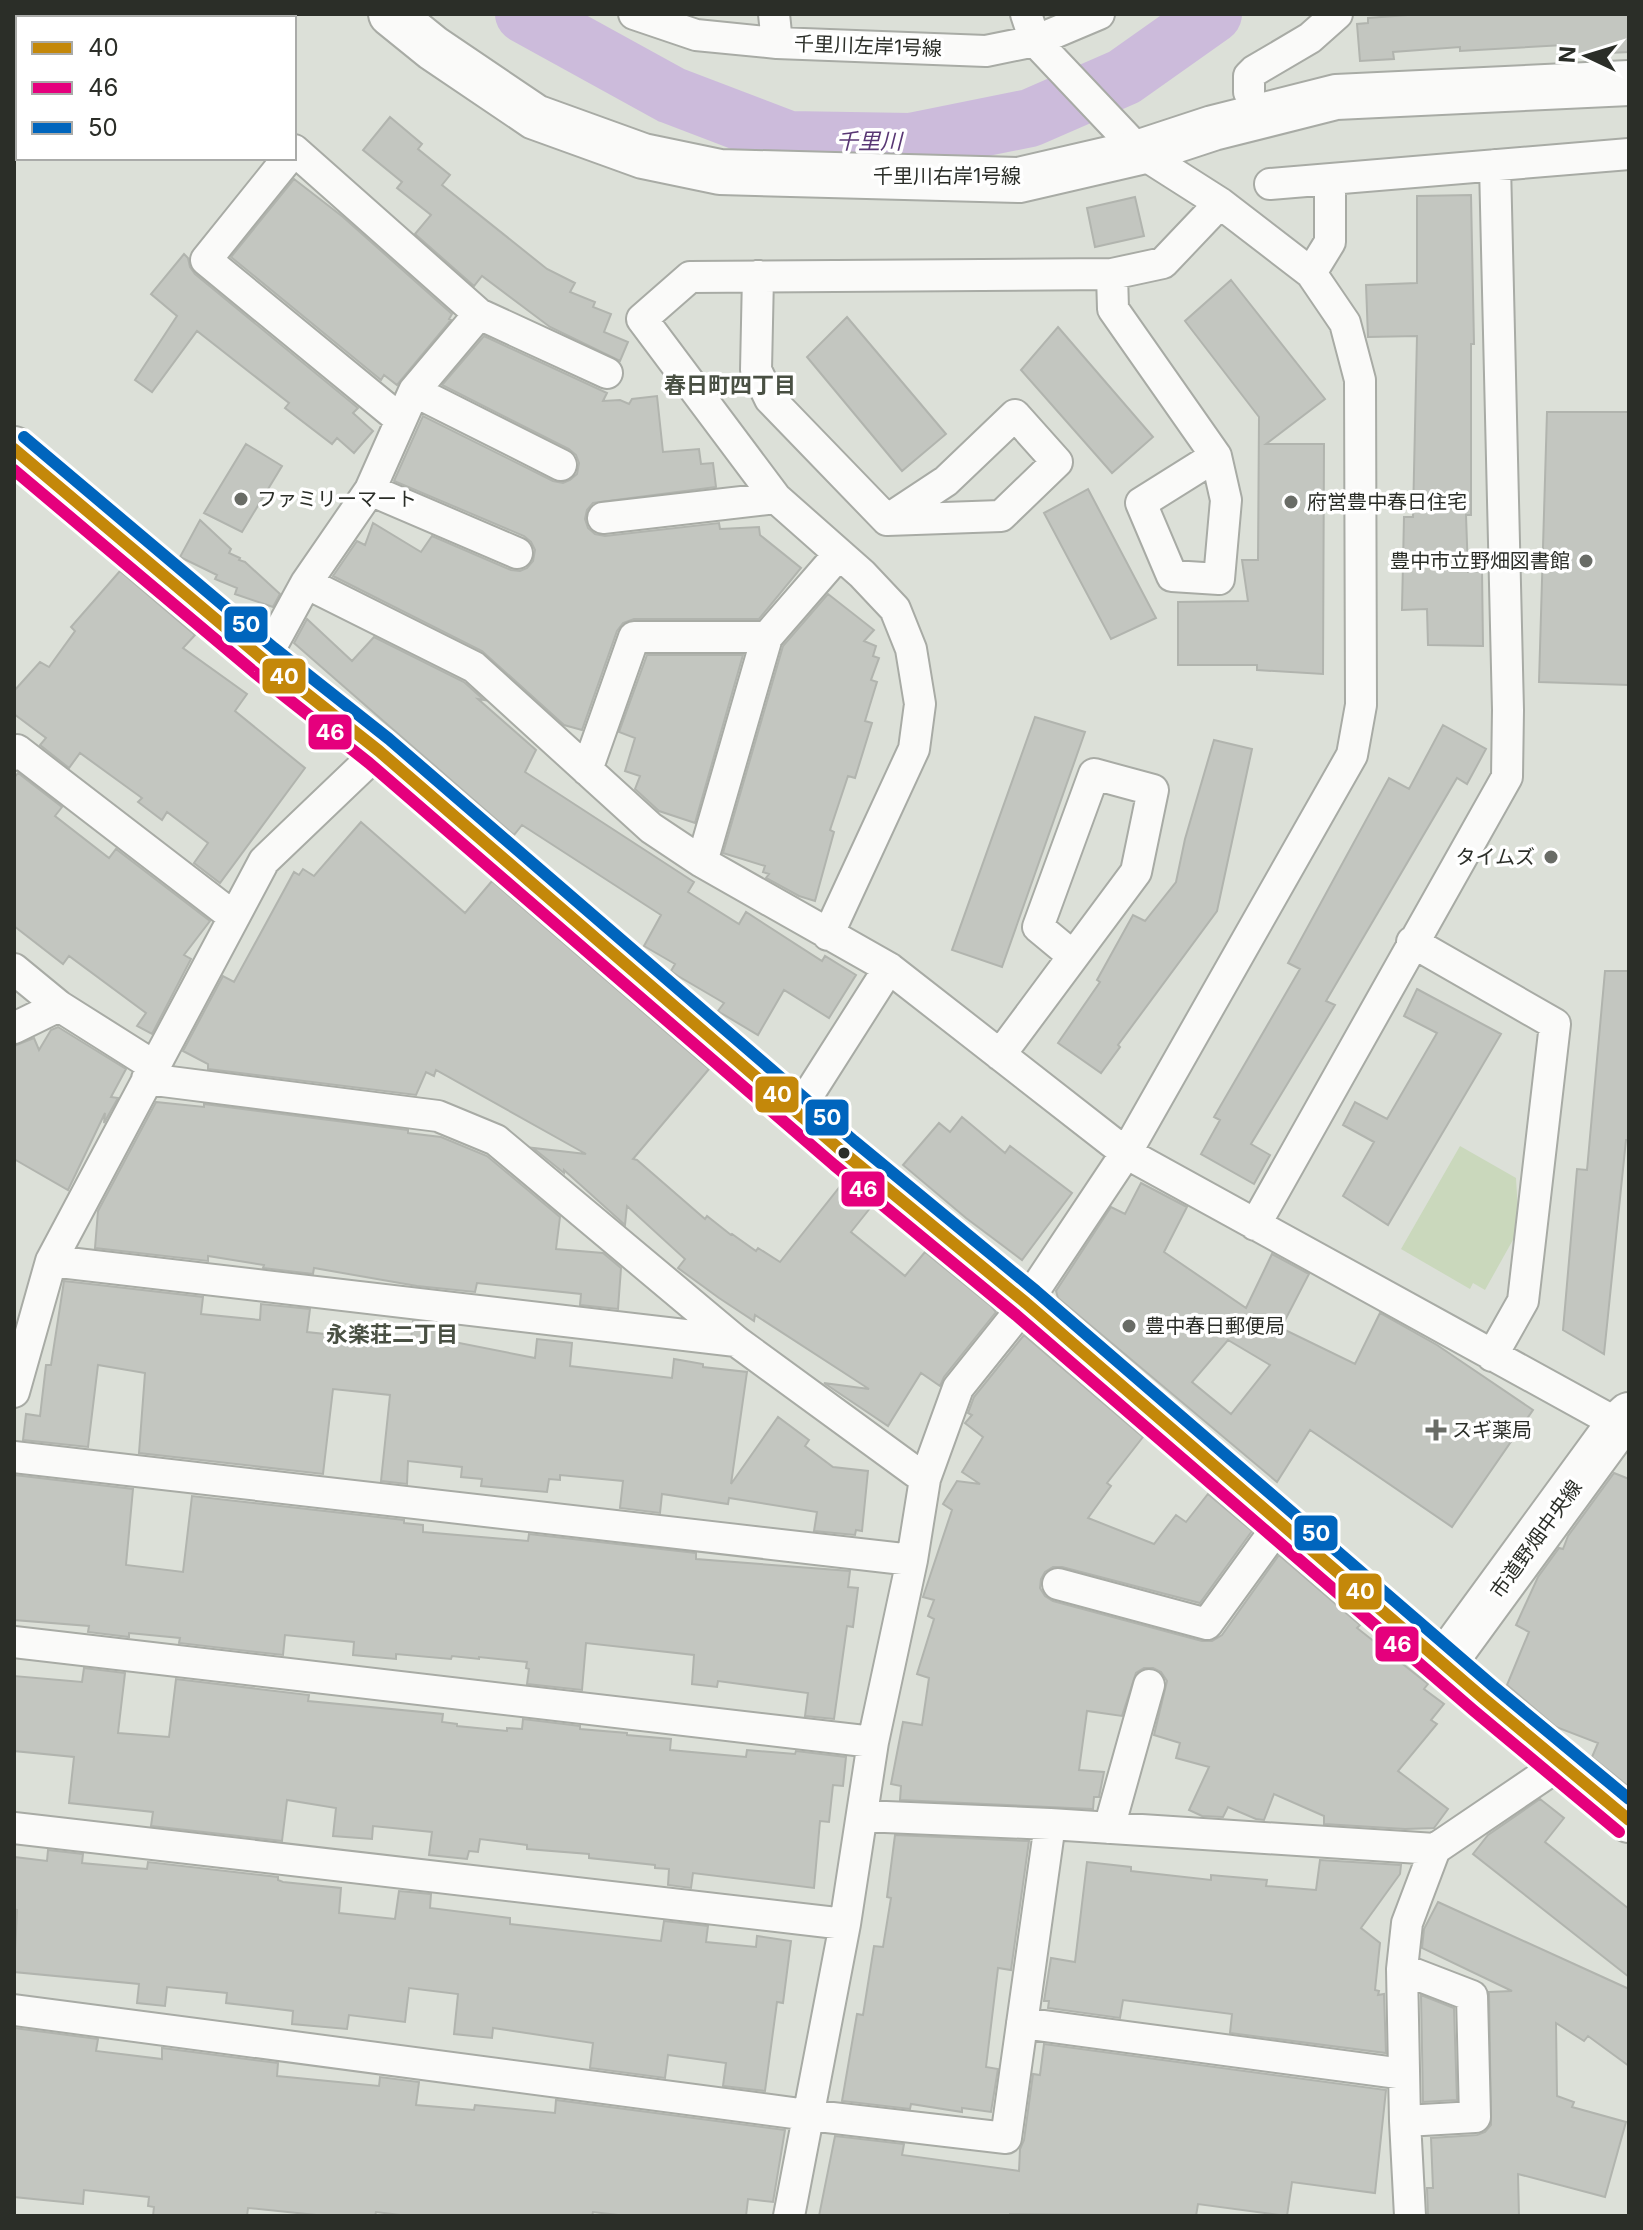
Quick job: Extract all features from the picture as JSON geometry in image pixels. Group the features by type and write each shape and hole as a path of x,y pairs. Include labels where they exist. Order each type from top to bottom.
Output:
{"main road":[{"name":"千里川右岸1号線","path":"391,14 433,48 535,117 643,156 720,172 1019,180 1132,143 1213,128 1336,97 1629,83"},
{"path":"14,449 264,660 379,751 844,1153 1026,1303 1629,1820"},
{"name":"市道野畑中央線","path":"1444,1663 1625,1423"}],"street":[{"name":"千里川左岸1号線","path":"634,14 696,35 776,28 986,51 1037,37 1099,14"},
{"path":"1249,92 1249,76 1254,71 1310,38 1337,14"},
{"path":"789,2216 845,1924 873,1742 912,1560 925,1479 958,1388 1026,1303 1126,1153 1352,755 1361,705 1360,380 1345,323 1311,273 1220,203 1132,143 1037,37"},
{"path":"296,152 479,314 607,373"},
{"path":"1270,184 1629,154"},
{"path":"286,160 206,260 401,420"},
{"path":"1255,1225 1507,777 1495,165"},
{"path":"1311,273 1330,242 1330,180"},
{"path":"828,935 914,749 920,704 911,649 895,609 776,498 642,319 690,277 1112,274 1163,263 1220,203"},
{"path":"1112,274 1113,309 1216,456"},
{"path":"758,276 756,370 770,399 887,520 1001,516 1057,462 1015,415 946,481 887,520"},
{"path":"264,660 306,583 370,490 414,391 479,314"},
{"path":"414,391 561,465"},
{"path":"370,490 517,553"},
{"path":"603,518 776,498"},
{"path":"702,862 767,637 839,554"},
{"path":"306,583 474,667 651,828 702,862 889,968 1126,1153 1492,1356 1625,1423"},
{"path":"587,770 634,637 767,637"},
{"path":"14,755 17,750 234,917"},
{"path":"14,1392 51,1261 264,861 379,751"},
{"path":"1000,1055 1136,872 1153,790 1094,774 1038,927 1073,956"},
{"path":"1412,942 1555,1024 1523,1301 1492,1356"},
{"path":"798,1111 889,968"},
{"path":"14,969 150,1072 438,1116 496,1140 736,1341 925,1479"},
{"path":"14,1028 59,1006"},
{"path":"51,1261 736,1341"},
{"path":"14,1457 912,1560"},
{"path":"1058,1584 1207,1624 1281,1522"},
{"path":"14,1642 873,1742"},
{"path":"1109,1828 1149,1685"},
{"path":"1410,2216 1402,1969 1407,1923 1435,1849 1562,1763"},
{"path":"862,1816 1050,1824 1435,1849"},
{"path":"14,2010 808,2115 1006,2138 1050,1824"},
{"path":"14,1828 845,1924"},
{"path":"1402,1969 1472,1996 1475,2117 1405,2121"},
{"path":"1022,2023 1404,2074"}],"green space":[{"path":"1460,1146 1516,1178 1519,1229 1485,1290 1473,1283 1470,1289 1401,1249"}],"building":[{"path":"1421,14 1629,14 1629,52 1565,55 1564,45 1460,51 1460,47 1393,52 1394,59 1360,61 1357,24 1368,23 1368,18"},
{"path":"390,117 422,144 418,149 450,175 442,185 547,269 575,283 570,292 595,302 593,307 611,314 604,332 628,342 620,361 550,327 482,276 474,286 415,234 431,215 397,188 402,182 363,150"},
{"path":"294,179 343,217 452,314 451,320 397,385 384,375 381,380 231,257"},
{"path":"1471,195 1474,344 1471,344 1471,515 1466,515 1468,572 1482,571 1483,646 1428,645 1427,609 1402,610 1404,517 1413,517 1417,336 1368,337 1366,285 1417,283 1417,196"},
{"path":"1135,197 1144,236 1095,247 1087,208"},
{"path":"184,254 195,274 358,408 353,413 373,431 354,453 337,438 332,444 285,408 289,403 197,331 152,392 135,380 177,316 151,294"},
{"path":"1231,280 1325,399 1266,444 1324,444 1323,674 1257,670 1257,665 1178,665 1178,602 1248,601 1242,560 1258,560 1259,417 1185,321"},
{"path":"847,317 946,434 902,471 807,357"},
{"path":"1058,327 1153,437 1112,473 1021,370"},
{"path":"484,336 607,393 603,401 620,400 629,404 632,399 657,396 663,452 699,449 701,464 713,463 716,487 593,503 585,519 588,528 595,534 605,536 719,523 720,529 759,527 760,535 801,568 759,619 634,619 623,623 617,631 582,730 564,725 482,651 333,576 357,541 365,545 373,523 421,552 432,536 511,570 520,571 533,561 535,550 524,536 394,481 423,416 553,481 563,483 577,474 579,463 569,449 442,385"},
{"name":"豊中市立野畑図書館","path":"1547,412 1629,412 1629,685 1539,682"},
{"path":"246,444 282,466 242,532 204,513"},
{"path":"1088,489 1156,618 1111,639 1044,513"},
{"path":"200,520 231,549 229,553 245,562 280,594 273,607 235,594 237,588 215,579 217,575 180,557"},
{"path":"120,571 195,635 183,648 247,694 235,711 305,768 220,883 194,863 208,843 167,812 162,820 138,802 142,798 80,753 69,768 40,745 46,738 14,714 14,691 40,662 49,667 75,631 71,627"},
{"path":"828,594 874,630 864,641 876,646 873,656 879,658 871,680 877,682 865,721 872,723 855,778 848,776 830,830 834,832 815,901 766,878 769,874 763,872 765,866 723,853 783,646"},
{"path":"307,619 352,661 374,637 464,682 484,700 478,699 536,750 525,772 694,882 688,892 739,924 746,912 822,961 825,956 856,975 829,1018 784,990 758,1035 718,1011 724,1003 678,976 671,971 675,964 644,946 661,915 522,825 514,835 294,643"},
{"path":"647,655 743,655 695,823 659,811 635,789 640,776 625,771 635,738 619,732"},
{"path":"1035,717 1085,732 1002,967 952,950"},
{"path":"1443,725 1486,749 1467,784 1457,778 1326,1001 1335,1005 1251,1144 1270,1155 1254,1184 1201,1154 1220,1120 1214,1117 1300,969 1288,963 1389,778 1409,789"},
{"path":"1214,740 1252,749 1217,911 1118,1045 1120,1047 1101,1073 1058,1043 1100,982 1097,980 1133,915 1145,921 1176,882 1185,839"},
{"path":"18,773 62,807 55,816 109,858 116,849 210,921 184,955 191,959 152,1034 137,1026 146,1013 69,956 63,964 14,926 14,778"},
{"path":"361,822 465,913 492,881 709,1069 633,1159 705,1219 707,1216 756,1251 758,1248 780,1262 842,1184 871,1207 851,1232 905,1276 925,1252 991,1306 996,1312 940,1386 921,1373 888,1426 824,1383 869,1389 755,1315 754,1321 719,1298 678,1268 685,1259 627,1206 625,1225 564,1170 564,1173 533,1148 586,1154 436,1070 434,1076 426,1072 416,1095 208,1069 208,1064 183,1051 223,976 234,982 294,872 299,875 303,869 314,876"},
{"path":"1605,971 1629,971 1629,1140 1626,1140 1604,1354 1563,1330 1577,1169 1587,1170"},
{"path":"1417,989 1501,1034 1388,1225 1343,1196 1374,1142 1343,1125 1355,1102 1387,1119 1437,1033 1404,1016"},
{"path":"58,1027 126,1069 111,1097 118,1098 104,1123 105,1113 68,1190 14,1159 14,1046 34,1038 39,1050 51,1030"},
{"path":"156,1102 204,1107 204,1104 408,1130 408,1133 441,1137 487,1156 560,1217 556,1249 603,1253 621,1268 618,1309 580,1305 581,1294 477,1283 475,1292 417,1286 314,1268 313,1274 263,1268 264,1265 208,1256 208,1261 95,1248 98,1211"},
{"path":"962,1117 1005,1153 1010,1146 1072,1193 1022,1260 903,1165 939,1123 950,1132"},
{"path":"1141,1183 1187,1207 1164,1252 1246,1308 1272,1254 1309,1274 1281,1328 1355,1364 1380,1313 1437,1345 1533,1410 1452,1527 1310,1430 1277,1482 1058,1298 1056,1291 1111,1207 1125,1214","holes":["1228,1340 1270,1365 1231,1414 1192,1382"]},
{"path":"64,1281 203,1297 201,1314 260,1320 261,1304 310,1309 307,1332 400,1342 401,1337 411,1338 413,1321 451,1326 449,1341 535,1358 537,1339 572,1343 570,1366 672,1378 674,1359 703,1364 703,1367 747,1372 731,1484 778,1417 809,1440 805,1446 833,1467 868,1471 862,1531 856,1530 855,1535 814,1531 817,1512 729,1498 728,1504 662,1494 660,1513 620,1508 623,1481 560,1475 560,1480 549,1479 547,1492 481,1486 482,1479 461,1477 462,1467 408,1461 407,1484 381,1481 390,1395 333,1389 323,1474 139,1453 145,1373 98,1365 88,1447 23,1440 26,1414 40,1416 46,1365 51,1365"},
{"path":"1024,1335 1143,1437 1107,1483 1111,1486 1088,1518 1154,1544 1176,1515 1186,1522 1208,1494 1252,1531 1200,1603 1062,1567 1053,1567 1045,1572 1040,1588 1045,1596 1053,1601 1202,1641 1212,1641 1222,1635 1279,1555 1360,1625 1357,1628 1428,1684 1424,1689 1444,1704 1431,1720 1437,1724 1398,1771 1448,1809 1434,1828 1324,1824 1324,1816 1274,1794 1264,1820 1228,1807 1223,1817 1202,1816 1189,1810 1209,1767 1176,1758 1180,1743 1154,1735 1167,1681 1161,1672 1153,1668 1144,1668 1136,1673 1122,1716 1087,1711 1079,1770 1104,1772 1099,1797 1094,1797 1093,1809 900,1800 901,1786 891,1784 903,1722 922,1725 929,1678 917,1674 934,1619 928,1616 934,1600 923,1597 952,1510 943,1504 957,1481 980,1484 962,1472 983,1437 965,1423 972,1415 968,1413 974,1397"},
{"path":"1614,1473 1629,1479 1629,1787 1592,1757 1598,1743 1556,1727 1507,1685 1529,1632 1516,1625 1538,1577 1559,1548 1563,1549 1568,1536"},
{"path":"14,1475 133,1489 126,1565 183,1572 192,1496 404,1520 404,1523 423,1525 423,1532 528,1541 529,1534 696,1553 696,1559 850,1571 848,1587 858,1588 853,1627 847,1626 834,1719 805,1716 808,1693 718,1681 717,1687 692,1684 694,1655 586,1643 582,1690 527,1684 527,1662 479,1657 452,1656 451,1659 396,1654 396,1659 353,1655 354,1642 285,1635 283,1655 179,1643 180,1638 88,1632 89,1626 14,1620"},
{"path":"84,1668 125,1673 118,1733 169,1737 176,1679 309,1695 308,1701 443,1714 442,1722 457,1726 507,1731 507,1728 522,1729 523,1719 671,1739 670,1750 746,1757 747,1750 795,1754 796,1751 846,1757 843,1786 833,1785 829,1822 820,1821 814,1888 693,1873 691,1888 668,1885 669,1869 655,1868 655,1865 589,1858 589,1854 527,1849 527,1845 480,1839 478,1852 469,1851 467,1859 429,1855 432,1832 373,1826 372,1839 333,1836 336,1808 287,1800 282,1841 151,1826 153,1812 69,1803 74,1757 14,1751 14,1676 82,1682"},
{"path":"1540,1799 1564,1818 1545,1842 1629,1909 1629,1977 1473,1854 1488,1835"},
{"path":"895,1835 1029,1841 1011,1970 998,1968 986,2067 998,2069 991,2112 962,2108 962,2112 911,2104 910,2109 842,2101 857,2014 863,2015 874,1946 883,1947 891,1898 887,1897"},
{"path":"48,1850 83,1854 82,1863 147,1869 148,1862 278,1877 283,1882 341,1888 339,1913 395,1919 399,1891 431,1894 430,1908 510,1918 510,1924 661,1941 664,1921 708,1926 706,1942 756,1947 757,1936 791,1941 783,2003 777,2002 765,2091 723,2086 726,2063 668,2055 665,2078 590,2068 593,2043 493,2028 492,2038 454,2034 458,1994 409,1988 405,2022 349,2015 347,2029 292,2024 293,2011 226,2003 227,1993 167,1987 165,2006 137,2003 139,1984 14,1972 17,1910 14,1909 14,1857 47,1861"},
{"path":"1320,1860 1401,1865 1400,1874 1361,1928 1380,1943 1375,1990 1379,1991 1378,1995 1384,1994 1386,2053 1230,2033 1232,2014 1123,2000 1120,2018 1048,2008 1049,2001 1044,2001 1051,1958 1075,1962 1087,1862 1131,1867 1131,1871 1211,1880 1211,1875 1267,1880 1266,1886 1316,1890"},
{"path":"1438,1902 1629,1989 1629,2066 1588,2036 1584,2041 1556,2023 1557,2096 1574,2102 1572,2107 1626,2122 1605,2197 1518,2174 1519,2216 1428,2216 1427,2188 1433,2188 1431,2138 1477,2135 1491,2125 1489,1992 1512,1991 1422,1948 1424,1929"},
{"path":"1421,1995 1454,2008 1457,2100 1423,2102"},
{"path":"14,2028 98,2039 96,2051 162,2059 162,2048 278,2063 277,2076 379,2086 380,2077 419,2082 416,2105 474,2110 475,2105 555,2113 556,2100 785,2130 773,2202 748,2199 746,2216 627,2216 593,2212 592,2216 409,2216 376,2212 375,2216 326,2216 248,2208 247,2216 153,2216 154,2207 148,2206 149,2197 84,2190 83,2204 14,2197"},
{"path":"1044,2044 1386,2090 1375,2193 1292,2182 1287,2216 1198,2204 1196,2216 819,2216 835,2136 904,2144 902,2155 1019,2171 1033,2074 1040,2075"}],"waterway":[{"name":"千里川","path":"524,14 671,95 789,140 911,142 1030,118 1124,77 1213,14"}],"transit line":[{"name":"50","path":"24,437 274,648 389,739 854,1141 1036,1291 1493,1686 1629,1799"},
{"name":"40","path":"14,449 264,660 379,751 844,1153 1026,1303 1483,1698 1629,1820"},
{"name":"46","path":"14,470 254,672 369,763 834,1165 1016,1315 1473,1710 1619,1832"}],"place":[{"name":"ファミリーマート","path":"241,499"},
{"name":"府営豊中春日住宅","path":"1291,502"},
{"name":"豊中市立野畑図書館","path":"1586,561"},
{"name":"タイムズ","path":"1551,857"},
{"name":"豊中春日郵便局","path":"1129,1326"},
{"name":"スギ薬局","path":"1436,1430"}],"district":[{"name":"春日町四丁目","path":"730,385"},
{"name":"永楽荘二丁目","path":"392,1334"}]}
